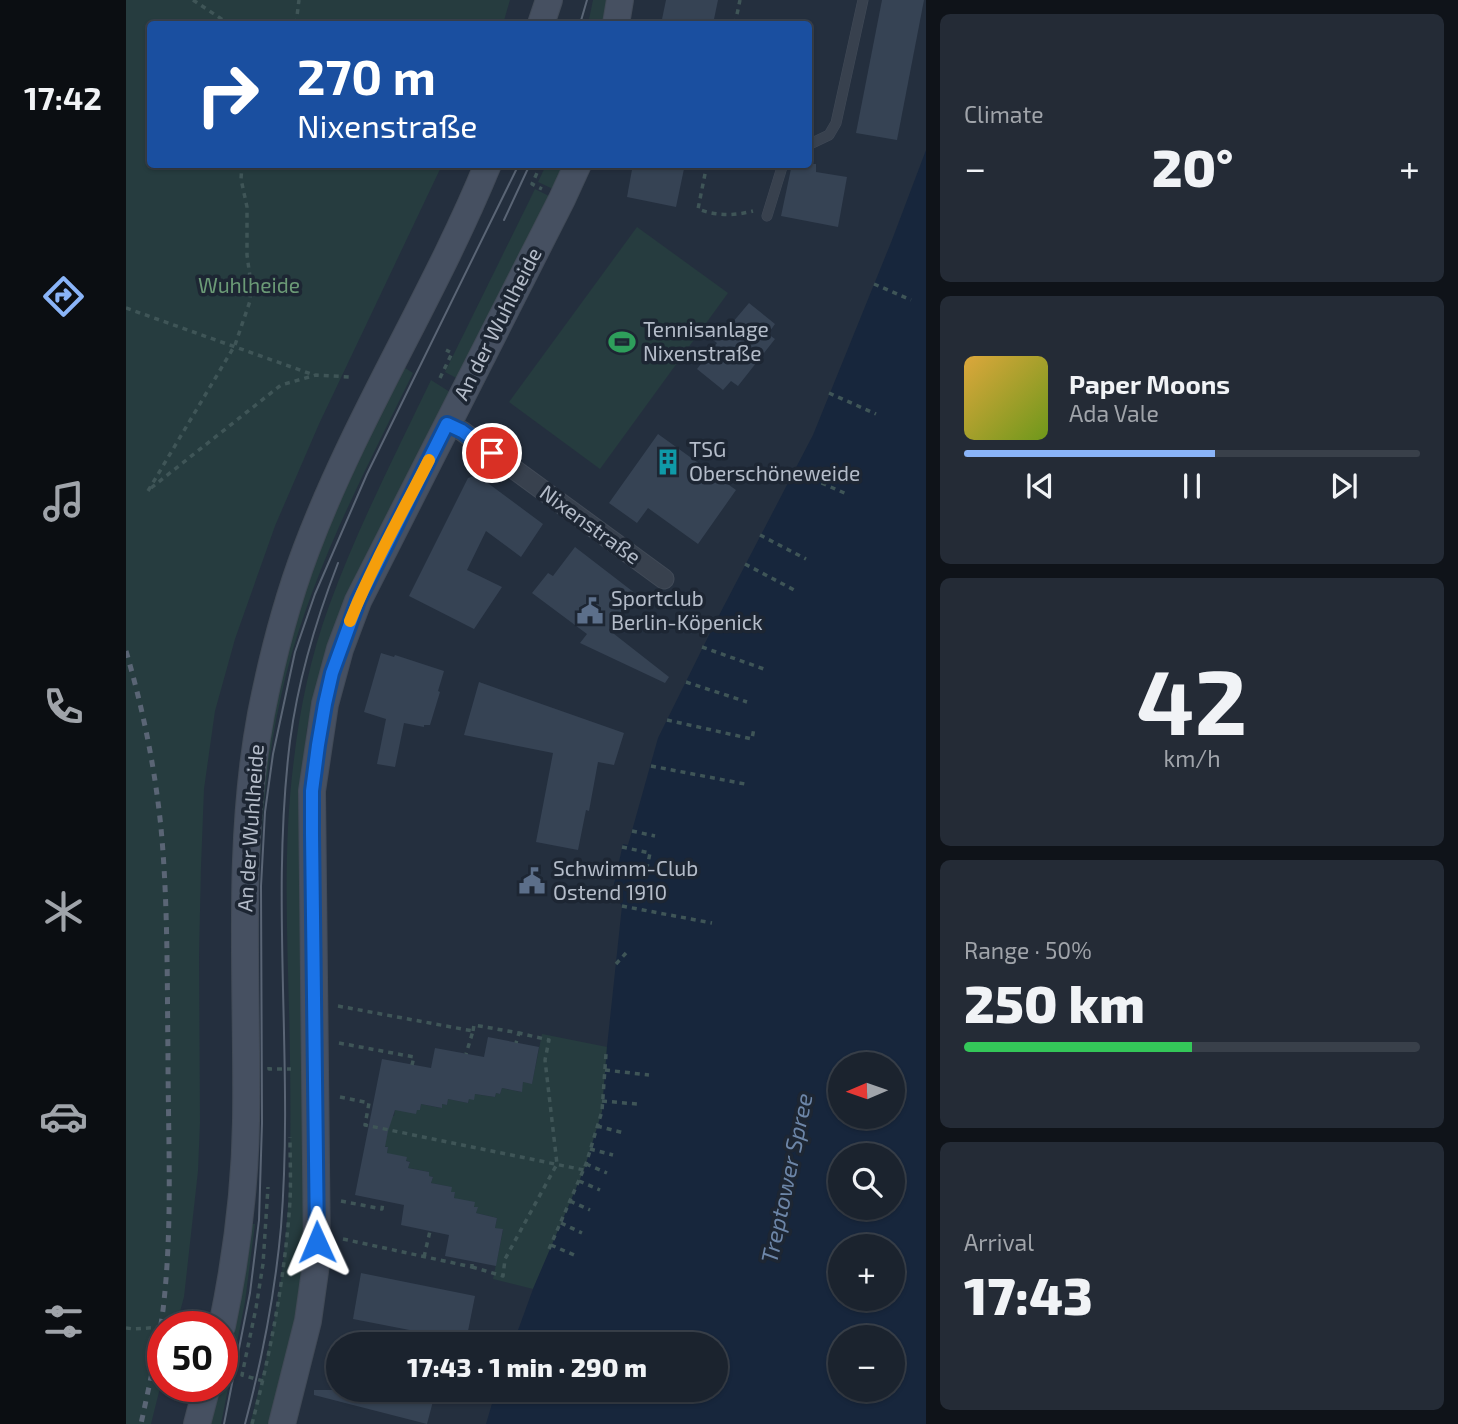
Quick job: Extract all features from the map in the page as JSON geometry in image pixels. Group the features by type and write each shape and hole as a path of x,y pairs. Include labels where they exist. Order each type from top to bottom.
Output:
{"main road":[{"path":"542,21 549,0"},
{"path":"616,21 620,0"},
{"name":"An der Wuhlheide","path":"225,1311 237,1241 244,1162 248,826 254,764 271,666 289,598 335,480 467,215 486,168"},
{"name":"An der Wuhlheide","path":"282,1424 309,1321 317,1257 312,791 332,673 358,601 576,168"},
{"path":"197,1424 203,1402"}],"street":[{"name":"Nixenstraße","path":"447,424 462,431 664,579"}],"lane":[{"path":"812,143 829,135 836,123 863,0"},
{"path":"767,216 782,168"}],"path":[{"path":"192,0 224,21"},
{"path":"296,21 299,0"},
{"path":"736,21 740,0"},
{"path":"242,168 241,179 247,207 250,301 235,345 148,491 281,385 316,375"},
{"path":"539,168 530,183 541,188"},
{"path":"706,168 698,209 712,215 740,214 771,203"},
{"path":"874,284 911,300"},
{"path":"126,308 316,375 350,377"},
{"path":"440,378 452,353 446,350"},
{"path":"829,393 876,414"},
{"path":"794,471 849,495"},
{"path":"760,535 806,559"},
{"path":"745,564 798,592"},
{"path":"702,648 764,669"},
{"path":"685,682 747,702"},
{"path":"667,719 752,739 754,728"},
{"path":"650,766 745,784"},
{"path":"632,831 655,836"},
{"path":"622,847 650,853 642,892"},
{"path":"622,906 712,923"},
{"path":"616,964 626,953"},
{"path":"338,1006 473,1031"},
{"path":"342,1238 503,1276 506,1259 557,1164 545,1060 549,1040 474,1025 466,1054"},
{"path":"516,1042 519,1033"},
{"path":"339,1043 414,1057 412,1065"},
{"path":"574,1255 550,1247 584,1170 602,1111 606,1054"},
{"path":"269,1056 270,1069 291,1069"},
{"path":"605,1070 649,1075"},
{"path":"340,1097 369,1102 365,1125 584,1170"},
{"path":"602,1101 637,1104"},
{"path":"597,1126 624,1133"},
{"path":"252,1424 281,1284 290,1200 290,1135"},
{"path":"590,1149 612,1155"},
{"path":"586,1164 607,1173"},
{"path":"579,1181 600,1190"},
{"path":"263,1381 242,1375 263,1264 268,1187"},
{"path":"341,1201 382,1209 383,1201"},
{"path":"570,1201 590,1210"},
{"path":"561,1223 582,1233"},
{"path":"424,1256 430,1231"},
{"path":"472,1261 472,1267"},
{"path":"126,1328 147,1328"}],"green space":[{"name":"Wuhlheide","path":"126,0 510,0 504,21 147,21 147,168 441,168 319,424 275,526 235,639 215,711 204,789 201,867 198,1171 180,1311 147,1311 147,1402 156,1402 151,1424 126,1424"},
{"path":"593,0 609,0 605,21 589,21"},
{"path":"545,168 563,168 553,189 538,182"},
{"path":"535,189 549,196 458,379 445,372"},
{"name":"Tennisanlage Nixenstraße","path":"637,227 728,293 600,469 509,402"},
{"path":"402,366 413,373 342,521 310,597 286,675 274,730 266,786 258,898 259,1124 255,869 271,707 313,560"},
{"path":"431,380 450,392 332,634 307,728 299,805 306,1250 299,1316 270,1424 250,1424 280,1287 290,1174 287,871 290,796 299,720 317,643 340,577"},
{"path":"542,1034 607,1047 602,1112 584,1170 533,1289 493,1279 503,1230 495,1228 497,1218 476,1213 477,1208 454,1198 455,1193 451,1192 451,1187 431,1183 433,1177 429,1176 429,1172 408,1168 410,1162 387,1153 388,1147 383,1146 390,1115 394,1116 395,1109 420,1110 421,1104 441,1108 442,1104 447,1105 448,1099 468,1103 475,1094 495,1097 496,1093 500,1094 502,1088 521,1092 523,1082 532,1083"},
{"path":"249,1224 255,1224 238,1338 238,1311 235,1311"},
{"path":"213,1402 225,1402 221,1424 208,1424"}],"water":[{"name":"Treptower Spree","path":"926,150 926,1424 486,1424 492,1402 728,1402 728,1332 517,1332 584,1170 602,1112 622,906 612,893 623,844 628,845 658,738 813,435"}],"building":[{"path":"666,0 718,0 714,21 662,21"},
{"path":"882,0 924,0 897,140 856,133"},
{"path":"812,164 816,164 816,172 847,177 838,227 781,216 791,168 812,168"},
{"path":"632,168 684,168 676,207 627,197"},
{"path":"749,303 775,324 768,334 775,339 738,386 731,381 723,390 697,369 717,343 710,338 721,324 727,329"},
{"name":"TSG Oberschöneweide","path":"658,434 736,490 698,544 648,508 637,523 609,503"},
{"path":"477,475 543,524 521,557 486,531 467,570 502,587 474,629 409,596 468,478"},
{"name":"Sportclub Berlin-Köpenick","path":"575,547 636,594 609,630 669,677 665,683 580,643 587,634 532,593 548,573 553,576"},
{"path":"381,653 444,671 430,725 424,727 404,723 395,767 377,764 386,719 364,712"},
{"path":"479,682 624,733 614,765 598,762 578,850 536,842 553,753 464,735"},
{"path":"488,1037 539,1047 532,1084 523,1082 522,1092 502,1088 500,1094 496,1093 495,1097 475,1094 474,1100 469,1099 468,1103 448,1099 447,1105 442,1104 442,1108 421,1104 416,1114 395,1110 385,1147 388,1147 387,1153 407,1157 406,1161 410,1162 408,1168 429,1172 429,1176 433,1177 431,1183 452,1187 454,1198 475,1202 474,1207 478,1207 476,1213 497,1218 495,1228 503,1229 496,1266 445,1256 449,1235 401,1225 404,1205 355,1195 382,1059 431,1068 435,1048 484,1057"},
{"path":"361,1273 475,1296 468,1332 420,1332 353,1319"},
{"path":"314,1390 326,1390 326,1398 314,1395"},
{"path":"341,1402 433,1402 427,1424"}],"tram line":[{"path":"581,21 587,0"},
{"path":"224,1424 250,1293 259,1220 262,1123 261,886 265,812 273,754 295,652 315,594 367,474 517,168"},
{"path":"504,220 528,168"},
{"path":"245,1424 267,1326 281,1227 285,1105 282,862 290,741 309,650 338,563"}],"railway":[{"path":"126,651 152,761 161,828 167,941 168,1246 161,1324 141,1424"}],"slow traffic":[{"path":"350,621 429,460"}],"place":[{"name":"Tennisanlage Nixenstraße","path":"622,342"},
{"name":"TSG Oberschöneweide","path":"668,462"},
{"name":"Sportclub Berlin-Köpenick","path":"590,611"},
{"name":"Schwimm-Club Ostend 1910","path":"532,881"}],"route":[{"path":"317,1242 312,791 325,704 332,673 358,601 447,424 462,431 492,453"}]}
